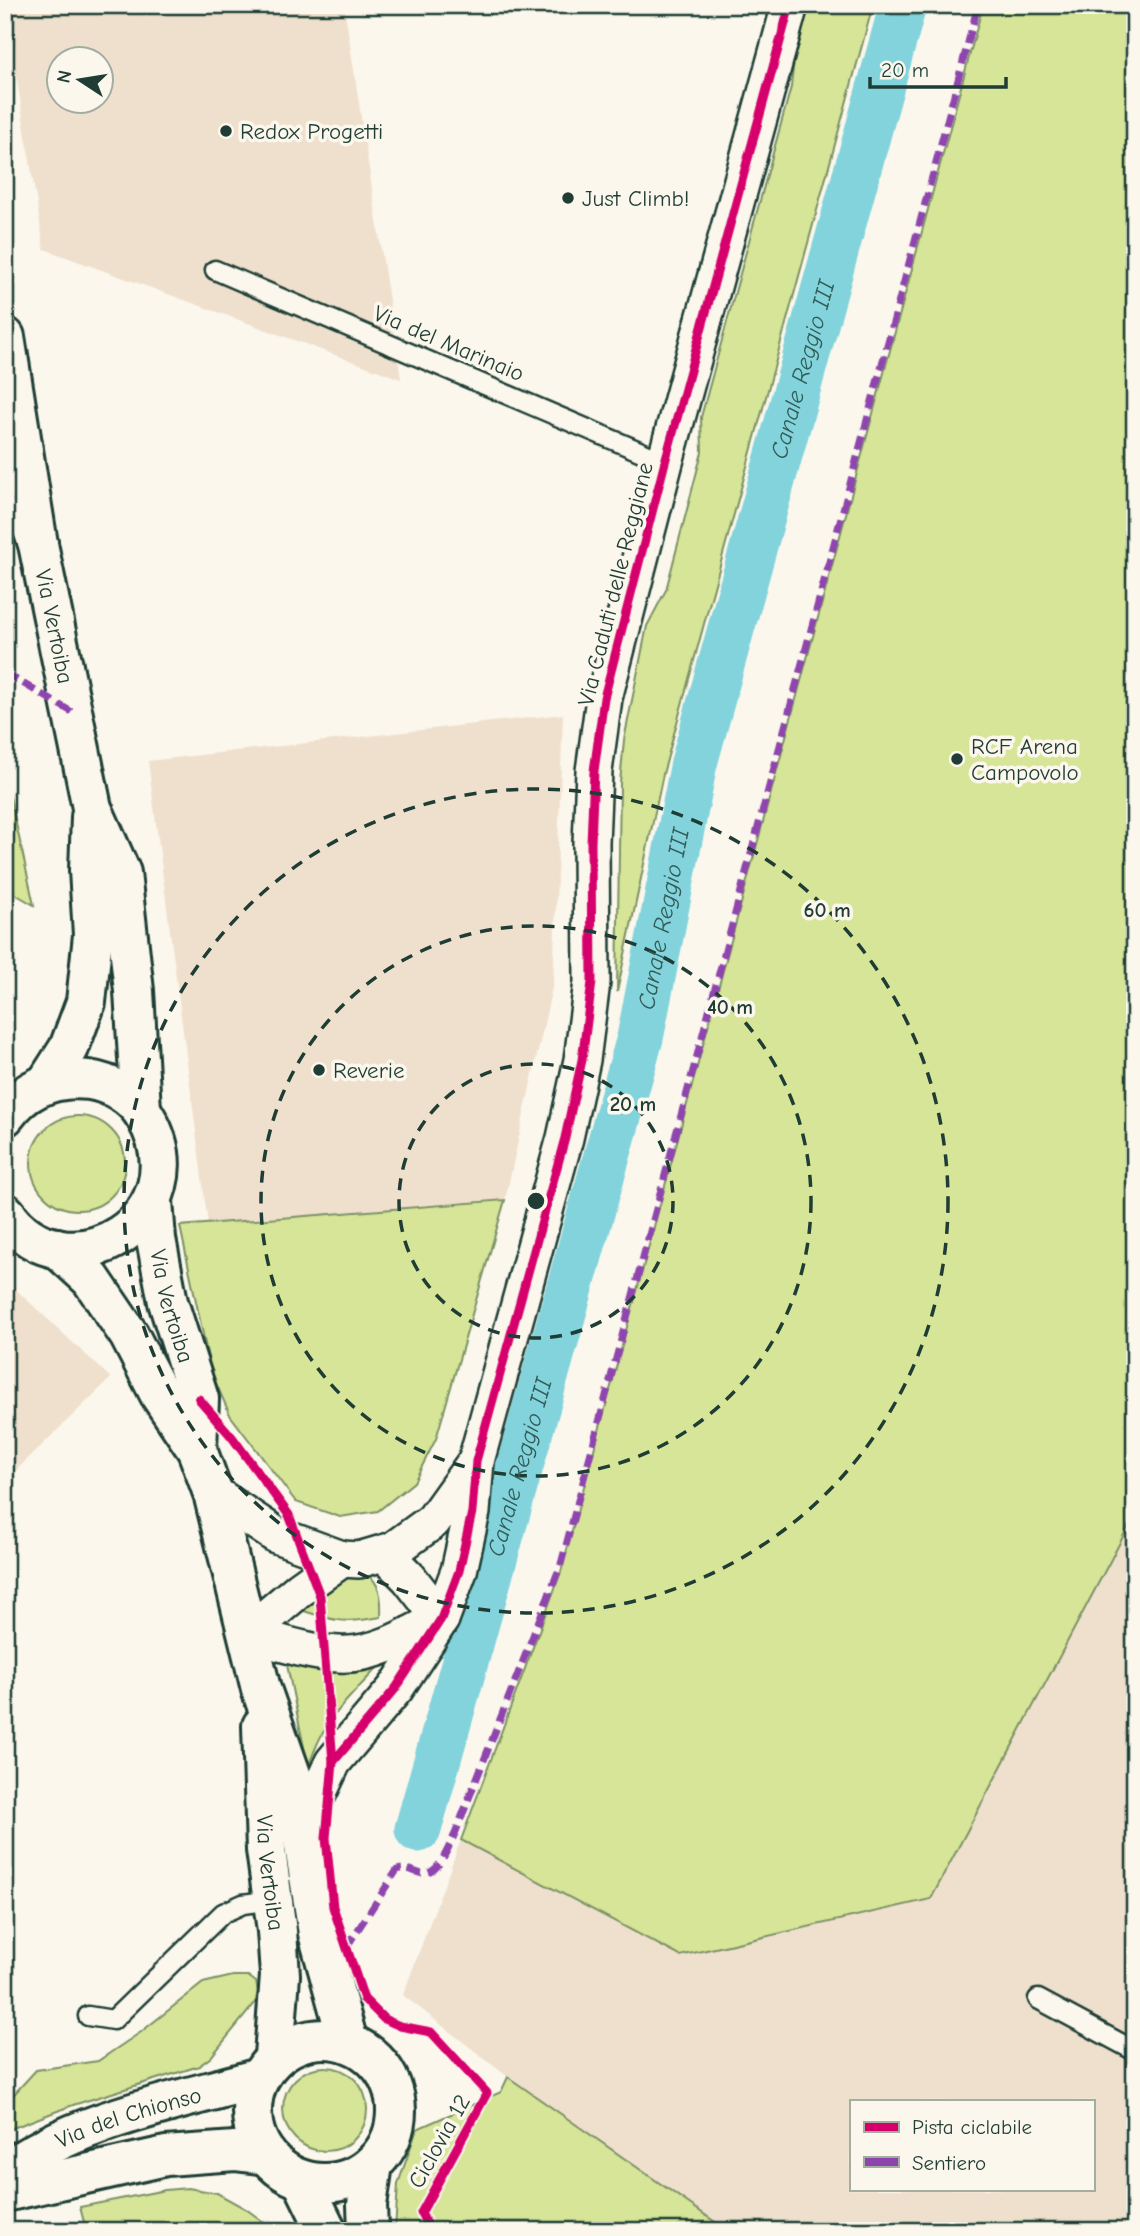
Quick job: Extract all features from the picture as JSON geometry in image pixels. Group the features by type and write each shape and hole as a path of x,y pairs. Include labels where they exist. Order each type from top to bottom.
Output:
{"main road":[{"path":"5,337 38,544"},
{"name":"Via Vertoiba","path":"5,448 38,544 92,808 121,873 134,991 141,1109"},
{"name":"Via Vertoiba","path":"46,1084 69,1048 86,1002 93,935 89,870 92,808"},
{"name":"Via Vertoiba","path":"5,1116 27,1093 46,1084 72,1078 98,1081 121,1091 141,1109 154,1130 160,1153 160,1178 153,1201 136,1224 113,1241 85,1249 57,1248 38,1241 21,1230 6,1214"},
{"name":"Via Vertoiba","path":"153,1201 156,1239 169,1302 199,1399 197,1450"},
{"name":"Via Vertoiba","path":"57,1248 91,1279 129,1335 160,1395 197,1450 213,1493 261,1689 294,1783 318,1933 348,2042"},
{"name":"Via Vertoiba","path":"261,1689 266,1850 280,1975 267,2067"},
{"path":"323,2038 348,2042 368,2053 383,2069 393,2089 396,2109 394,2130 386,2148 373,2164 358,2175 340,2182 302,2180 282,2170 267,2155 256,2137 252,2118 253,2097 267,2067 300,2042 323,2038"},
{"name":"Via del Chionso","path":"5,2172 62,2137 267,2067"},
{"name":"Via del Chionso","path":"5,2192 166,2156 234,2151 267,2155"},
{"path":"368,2231 367,2204 373,2164"},
{"path":"302,2180 327,2231"}],"street":[{"name":"Via Caduti delle Reggiane","path":"305,1847 312,1807 333,1762 396,1688 441,1619 458,1571 472,1512 476,1461 565,1138 582,1060 592,982 593,795 604,698 665,461 790,5"},
{"name":"Via Caduti delle Reggiane","path":"213,1493 276,1535 342,1559 359,1560 393,1550 433,1521 476,1461"},
{"path":"247,1634 340,1655 372,1650 400,1641 441,1619 409,1578 384,1553"},
{"name":"Via Caduti delle Reggiane","path":"247,1634 300,1589 342,1559"}],"lane":[{"name":"Via del Marinaio","path":"215,270 665,461"},
{"path":"88,2016 113,2020 223,1913 243,1905 273,1900"},
{"path":"1038,1999 1135,2052"}],"shaded area":[{"path":"5,5 344,5 401,379 44,249"},
{"name":"RCF Arena Campovolo","path":"983,5 1135,5 1135,2231 457,2231 450,2193 508,2077 403,1995 561,1572"},
{"path":"563,714 553,983 505,1200 208,1224 148,761"},
{"path":"5,1283 11,1285 111,1378 5,1481"}],"green space":[{"path":"800,5 873,5 663,774 617,992 620,783 624,740 647,626 666,590 702,452 701,417 791,87"},
{"name":"RCF Arena Campovolo","path":"983,5 1135,5 1135,1514 931,1899 680,1956 461,1840 561,1572"},
{"path":"5,774 34,905 5,888"},
{"path":"78,1116 96,1120 111,1130 121,1145 125,1163 121,1181 111,1196 96,1206 78,1210 60,1206 45,1196 35,1181 31,1163 35,1145 45,1130 60,1120"},
{"path":"505,1200 436,1439 414,1482 378,1511 340,1517 296,1502 230,1415 211,1372 180,1226"},
{"path":"364,1570 379,1590 381,1617 339,1620 298,1609 322,1582"},
{"path":"389,1654 331,1720 308,1767 285,1655"},
{"path":"233,1976 248,1976 256,1982 258,1992 255,2003 211,2057 199,2066 73,2105 5,2131 5,2104 36,2070 98,2061 141,2032 203,1983"},
{"path":"325,2067 341,2070 355,2079 364,2093 367,2109 364,2125 355,2139 341,2148 325,2151 309,2148 295,2139 286,2125 283,2109 286,2093 295,2079 309,2070"},
{"path":"508,2077 728,2231 395,2231 398,2184 417,2129 501,2092"},
{"path":"188,2188 217,2193 246,2209 276,2231 89,2231 85,2226 80,2207"}],"waterway":[{"name":"Canale Reggio III","path":"418,1829 640,1038 694,763 903,5"}],"marked path":[{"path":"346,1948 397,1870 406,1869 426,1874 437,1867 446,1854 561,1564 978,5"},
{"path":"5,673 72,712"}],"cycle path":[{"path":"333,1762 396,1688 441,1619 459,1571 472,1512 476,1461 565,1138 582,1060 592,982 591,843 594,771 604,698 665,462 790,5"},
{"name":"Ciclovia 12","path":"199,1399 232,1437 289,1515 320,1596 333,1762 326,1838 333,1907 364,1999 384,2019 400,2026 431,2032 487,2093 421,2213 430,2231"}],"place":[{"name":"Redox Progetti","path":"226,131"},
{"name":"Just Climb!","path":"568,198"},
{"name":"RCF Arena Campovolo","path":"957,759"},
{"name":"Reverie","path":"319,1070"}]}
